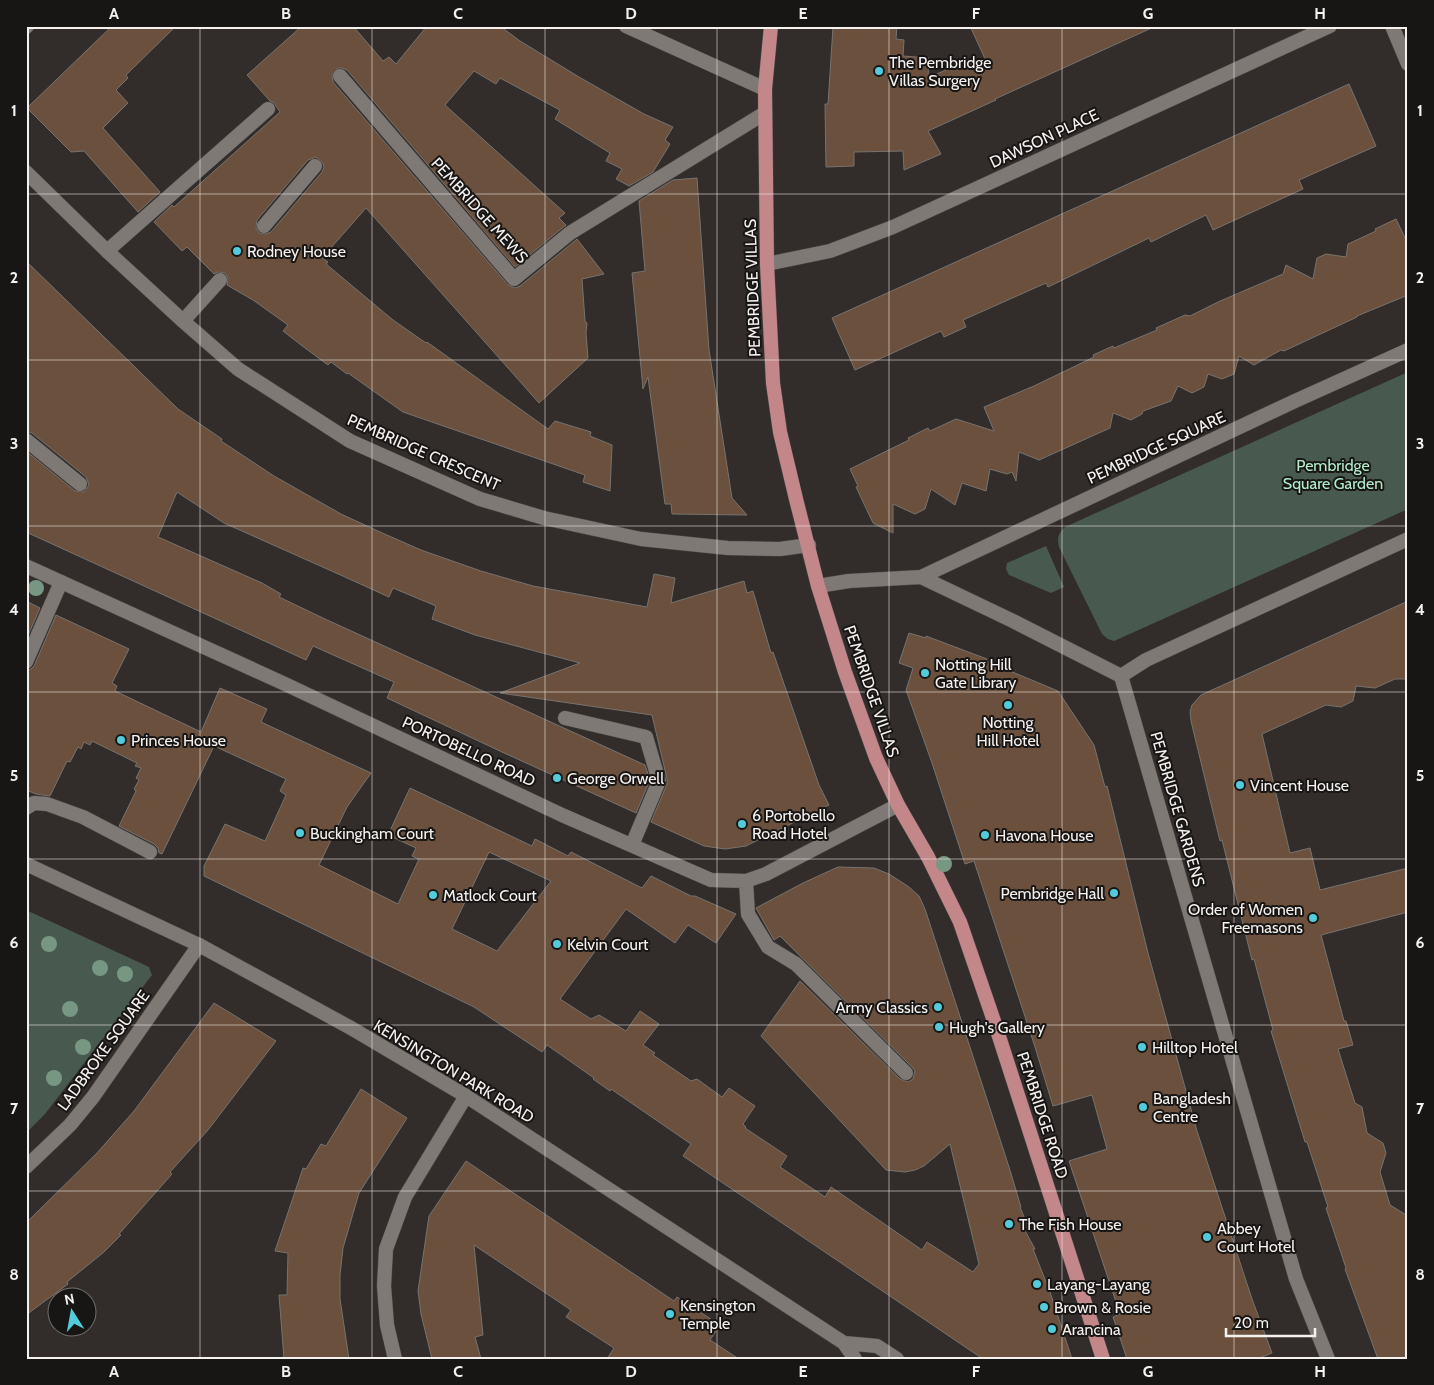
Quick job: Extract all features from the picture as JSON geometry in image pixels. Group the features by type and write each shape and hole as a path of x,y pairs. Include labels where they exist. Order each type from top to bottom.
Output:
{"main road":[{"name":"PEMBRIDGE VILLAS","path":"771,26 765,89 765,113 766,264 773,383 780,432 809,545"},
{"path":"809,545 818,586"},
{"name":"PEMBRIDGE VILLAS","path":"818,586 845,672 876,758 898,806"},
{"name":"PEMBRIDGE ROAD","path":"898,806 928,857 960,922 996,1027 1103,1359"}],"street":[{"path":"626,26 765,89"},
{"name":"DAWSON PLACE","path":"766,264 830,251 893,228 1330,26"},
{"path":"1392,26 1408,64"},
{"name":"PEMBRIDGE MEWS","path":"340,76 514,279 570,234 765,113"},
{"path":"107,251 268,109"},
{"path":"264,226 315,166"},
{"name":"PEMBRIDGE CRESCENT","path":"26,172 107,251 238,369 350,441 480,500 544,518 641,539 728,548 780,550 809,545"},
{"path":"183,321 220,280"},
{"name":"PEMBRIDGE SQUARE","path":"818,586 849,581 921,577 1295,401 1408,350"},
{"path":"26,440 80,484"},
{"path":"1121,676 1146,660 1408,539"},
{"name":"PORTOBELLO ROAD","path":"26,566 285,684 562,815 711,880 746,881 766,874 898,806"},
{"name":"PEMBRIDGE SQUARE","path":"921,577 1121,676"},
{"path":"26,662 61,582"},
{"name":"PEMBRIDGE GARDENS","path":"1121,676 1296,1279 1328,1359"},
{"path":"565,718 646,737 658,781 632,845"},
{"path":"26,808 34,803 47,804 83,818 150,852"},
{"name":"KENSINGTON PARK ROAD","path":"26,864 199,945 351,1028 466,1096 844,1342 855,1359"},
{"path":"746,881 748,914 768,947 796,964 906,1073"},
{"name":"LADBROKE SQUARE","path":"26,1167 70,1125 93,1097 199,945"},
{"path":"396,1359 387,1325 384,1286 386,1249 405,1197 466,1096"},
{"name":"KENSINGTON PARK ROAD","path":"844,1342 877,1346 897,1359"}],"green space":[{"name":"Pembridge Square Garden","path":"1408,372 1408,509 1114,641 1102,634 1059,547 1059,536 1065,527"},
{"path":"1046,546 1064,587 1051,593 1009,575 1006,569 1007,563"},
{"path":"26,910 149,967 152,975 45,1114 26,1133"}],"building":[{"path":"112,26 176,26 126,75 128,78 116,90 128,103 103,128 160,192 138,212 84,151 71,152 27,108"},
{"path":"302,26 353,26 383,61 389,57 396,64 427,26 500,26 520,41 579,77 644,114 673,127 665,140 670,144 653,172 629,186 616,179 622,169 606,161 610,153 555,119 560,110 500,78 496,84 474,71 445,105 565,213 559,218 566,225 515,267 347,70 338,68 332,74 333,82 508,285 515,288 520,286 577,239 604,274 582,279 585,321 587,323 588,358 539,403 366,208 322,258 328,262 326,264 393,320 427,342 548,429 555,421 591,432 590,436 612,445 610,491 583,482 585,475 403,412 348,373 331,362 328,365 301,345 283,331 288,325 253,300 227,285 228,278 225,273 218,272 214,274 187,247 182,251 154,222 172,205 174,207 280,112 274,103 247,75","holes":["316,157 323,163 322,172 271,232 266,234 259,233 256,228 257,220 308,160"]},
{"path":"850,26 897,26 896,39 904,40 903,56 929,58 928,78 968,60 986,61 970,26 1156,26 928,131 941,154 904,170 903,151 854,152 854,166 826,167 825,104 828,104 833,27 850,28"},
{"path":"1349,84 1376,146 1299,180 1303,189 1213,230 1206,215 1151,242 1149,238 1048,287 1046,283 963,320 966,327 944,337 941,331 855,370 832,318"},
{"path":"697,178 709,350 732,498 747,515 672,514 671,504 665,504 648,377 643,389 632,273 645,271 639,201 673,180"},
{"path":"1396,219 1408,244 1408,295 1357,316 1284,351 1281,350 1254,365 1239,356 1234,374 1222,379 1208,374 1204,387 1192,393 1178,386 1171,401 1143,411 1142,414 1131,420 1113,413 1110,428 1039,460 1019,452 1016,481 1012,472 1007,474 990,469 986,491 962,483 955,505 931,489 925,509 915,514 893,504 893,533 873,523 856,487 858,486 850,469 909,440 908,438 928,428 930,431 956,419 994,431 984,407 1034,386 1113,346 1114,348 1157,330 1156,328 1185,315 1190,316 1283,274 1286,265 1313,279 1317,258 1326,254 1346,257 1348,244"},
{"path":"26,261 178,409 222,439 221,441 274,476 341,514 380,532 421,550 481,571 533,586 647,607 654,574 675,578 671,603 744,581 747,593 753,591 771,653 773,652 819,785 829,805 746,846 725,849 704,846 651,822 667,784 652,715 500,693 580,663 475,635 432,619 436,606 393,588 389,597 224,523 177,492 158,537 262,583 281,594 279,597 325,619 645,765 650,780 636,813 387,698 394,682 313,646 306,660 26,532 26,451 75,491 84,492 89,485 86,477 32,433 26,431"},
{"path":"26,601 40,608 26,640"},
{"path":"1408,601 1408,679 1395,679 1375,688 1356,686 1353,701 1341,707 1326,705 1262,734 1290,853 1310,848 1320,890 1408,868 1408,912 1321,935 1344,1021 1346,1021 1353,1045 1338,1049 1355,1103 1362,1107 1367,1133 1383,1143 1386,1153 1380,1172 1390,1205 1408,1216 1408,1359 1378,1359 1345,1269 1326,1208 1328,1207 1307,1142 1305,1142 1271,1031 1273,1030 1254,959 1252,960 1222,840 1220,841 1190,712 1192,705 1201,695"},
{"path":"56,615 129,649 112,683 117,686 115,691 201,732 220,688 267,709 261,722 371,773 347,807 319,865 398,904 419,859 412,856 416,848 388,835 410,788 532,846 535,839 568,856 571,852 642,888 651,876 691,896 736,914 716,943 688,925 675,943 626,909 560,999 591,1019 599,1015 626,1031 640,1011 659,1024 643,1045 655,1053 653,1055 691,1081 697,1079 722,1097 729,1088 755,1106 743,1124 745,1128 787,1156 780,1167 825,1197 831,1187 922,1250 927,1242 973,1272 979,1264 950,1144 924,1166 915,1170 905,1172 886,1170 761,1036 800,981 900,1079 908,1082 913,1079 915,1071 912,1067 780,936 774,940 756,908 838,867 874,868 889,874 909,887 919,896 925,909 1028,1227 1024,1229 1035,1249 1033,1249 1050,1292 1072,1359 983,1359 683,1156 691,1144 611,1089 610,1091 547,1045 542,1052 474,1007 204,876 204,866 225,824 265,841 286,795 280,791 286,779 214,746 162,854 159,853 158,848 154,844 119,826 136,791 134,789 139,780 136,778 141,768 135,766 137,763 92,741 90,745 84,742 81,749 78,747 70,762 67,761 50,796 26,790 26,671 34,666","holes":["489,852 551,881 497,951 452,929"]},
{"path":"909,633 926,638 926,636 987,659 986,661 1058,691 1094,745 1105,787 1107,786 1148,953 1197,1131 1252,1299 1272,1353 1257,1359 1127,1359 1113,1317 1120,1314 1069,1161 1107,1149 1092,1095 1053,1106 974,861 965,864 906,690 913,668 899,663"},
{"path":"214,1003 276,1041 208,1130 170,1172 172,1174 119,1234 121,1235 63,1288 48,1288 48,1299 26,1315 26,1223 97,1153 134,1111"},
{"path":"361,1089 407,1118 359,1193 343,1248 340,1299 349,1359 284,1359 279,1295 287,1295 288,1253 275,1251 303,1168 306,1169 321,1144 326,1146"},
{"path":"466,1161 674,1301 677,1297 720,1325 710,1340 739,1359 607,1359 614,1348 566,1317 571,1310 474,1245 483,1335 475,1337 481,1359 432,1359 421,1314 418,1291 429,1216"}],"place":[{"name":"The Pembridge Villas Surgery","path":"879,71"},
{"name":"Rodney House","path":"237,251"},
{"name":"Notting Hill Gate Library","path":"925,673"},
{"name":"Notting Hill Hotel","path":"1008,705"},
{"name":"Princes House","path":"121,740"},
{"name":"George Orwell","path":"557,778"},
{"name":"Vincent House","path":"1240,785"},
{"name":"6 Portobello Road Hotel","path":"742,824"},
{"name":"Buckingham Court","path":"300,833"},
{"name":"Havona House","path":"985,835"},
{"name":"Pembridge Hall","path":"1114,893"},
{"name":"Matlock Court","path":"433,895"},
{"name":"Order of Women Freemasons","path":"1313,918"},
{"name":"Kelvin Court","path":"557,944"},
{"name":"Army Classics","path":"938,1007"},
{"name":"Hugh's Gallery","path":"939,1027"},
{"name":"Hilltop Hotel","path":"1142,1047"},
{"name":"Bangladesh Centre","path":"1143,1107"},
{"name":"The Fish House","path":"1009,1224"},
{"name":"Abbey Court Hotel","path":"1207,1237"},
{"name":"Layang-Layang","path":"1037,1284"},
{"name":"Brown & Rosie","path":"1044,1307"},
{"name":"Kensington Temple","path":"670,1314"},
{"name":"Arancina","path":"1052,1329"}]}
